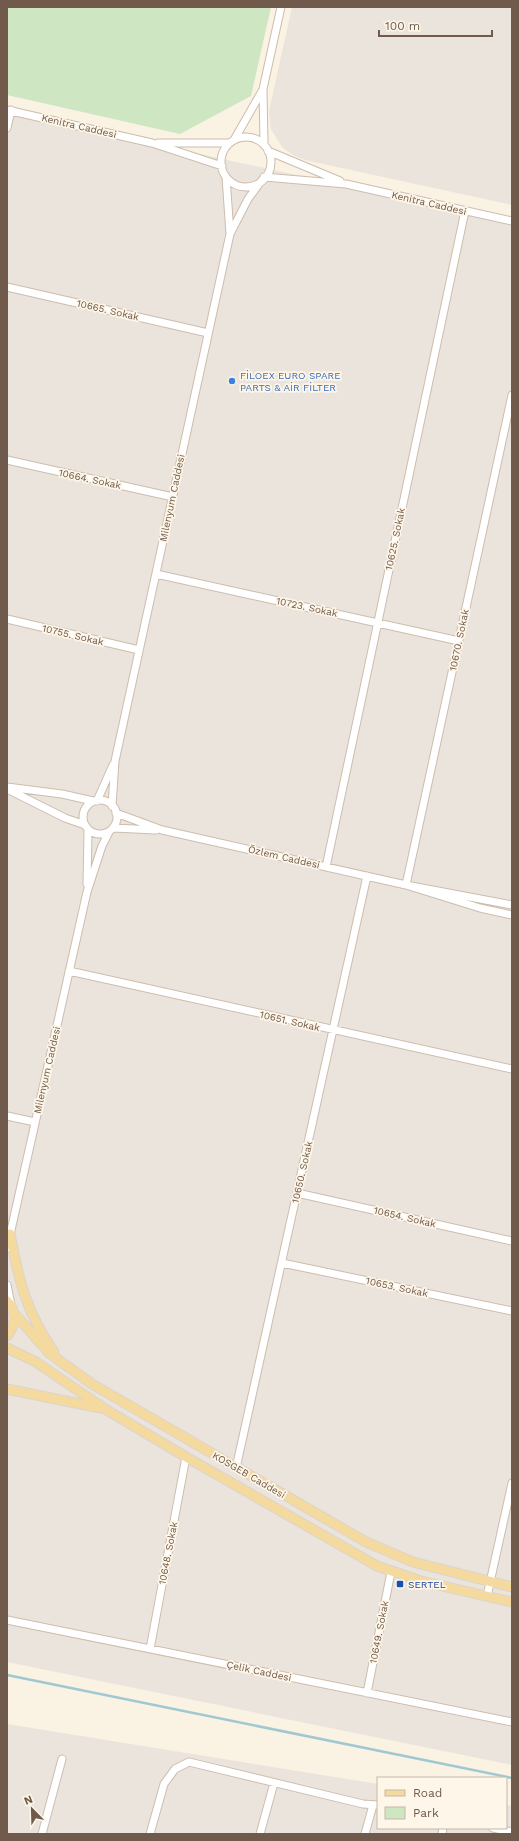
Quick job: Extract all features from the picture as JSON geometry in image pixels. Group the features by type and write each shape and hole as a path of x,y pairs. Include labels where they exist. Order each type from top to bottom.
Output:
{"main road":[{"path":"10,1234 25,1300 40,1330 63,1365"},
{"path":"7,1336 13,1327 11,1307"},
{"name":"KOSGEB Caddesi","path":"11,1307 43,1347 63,1365 110,1395 366,1542 395,1556 428,1566 512,1587"},
{"name":"KOSGEB Caddesi","path":"7,1348 36,1362 105,1409 186,1457 391,1572 512,1602"},
{"name":"KOSGEB Caddesi","path":"7,1389 105,1409"}],"street":[{"path":"230,234 248,199 263,179 270,166 268,151 264,144 263,89 281,7"},
{"path":"230,234 226,177 222,166 222,152 231,142 263,89"},
{"path":"7,128 9,110"},
{"name":"Kenitra Caddesi","path":"9,110 152,143"},
{"path":"152,143 231,142 242,137 250,137 264,144"},
{"path":"152,143 222,166"},
{"path":"268,151 346,184"},
{"path":"226,177 232,183 240,186 256,184 263,179 346,184"},
{"name":"Kenitra Caddesi","path":"346,184 512,222"},
{"name":"10625. Sokak","path":"326,867 465,211"},
{"name":"Milenyum Caddesi","path":"115,761 230,234"},
{"name":"10665. Sokak","path":"7,287 208,333"},
{"name":"10670. Sokak","path":"406,885 512,395"},
{"name":"10664. Sokak","path":"7,460 172,497"},
{"name":"10723. Sokak","path":"156,574 459,641"},
{"name":"10755. Sokak","path":"7,619 139,650"},
{"path":"87,892 86,828 83,820 85,809 95,801 115,761"},
{"path":"112,806 115,761"},
{"path":"7,788 62,794 95,801 105,801 112,806 116,813 116,824 102,846 87,892"},
{"path":"7,788 98,834 111,830"},
{"name":"Özlem Caddesi","path":"116,813 162,830 406,885 512,905"},
{"name":"Özlem Caddesi","path":"111,830 162,830"},
{"name":"10650. Sokak","path":"236,1468 367,876"},
{"name":"Özlem Caddesi","path":"406,885 480,908 512,915"},
{"name":"Milenyum Caddesi","path":"7,1248 87,892"},
{"name":"10651. Sokak","path":"69,971 512,1069"},
{"path":"7,1116 35,1122"},
{"name":"10654. Sokak","path":"297,1193 512,1241"},
{"path":"7,1225 14,1217"},
{"name":"10653. Sokak","path":"282,1263 512,1312"},
{"path":"7,1285 11,1307"},
{"name":"10648. Sokak","path":"150,1649 186,1457"},
{"path":"487,1596 512,1484"},
{"name":"10649. Sokak","path":"367,1693 391,1572"},
{"name":"Çelik Caddesi","path":"7,1620 512,1722"},
{"path":"42,1834 62,1759"},
{"path":"150,1834 164,1784 175,1769 189,1762 363,1804 375,1805 365,1834"},
{"path":"260,1834 274,1783"},
{"path":"498,1829 512,1832"}],"shaded area":[{"path":"292,7 512,7 512,205 305,160 293,155 282,147 271,129 269,111"},
{"path":"7,112 512,222 512,1765 7,1662"},
{"path":"7,1724 377,1784 377,1829 507,1829 507,1805 512,1806 512,1834 7,1834"}],"green space":[{"path":"7,7 271,7 251,96 180,134 7,95"}],"waterway":[{"path":"7,1675 512,1778"}],"place":[{"name":"FİLOEX EURO SPARE PARTS & AİR FİLTER","path":"232,381"},
{"name":"SERTEL","path":"400,1584"}]}
